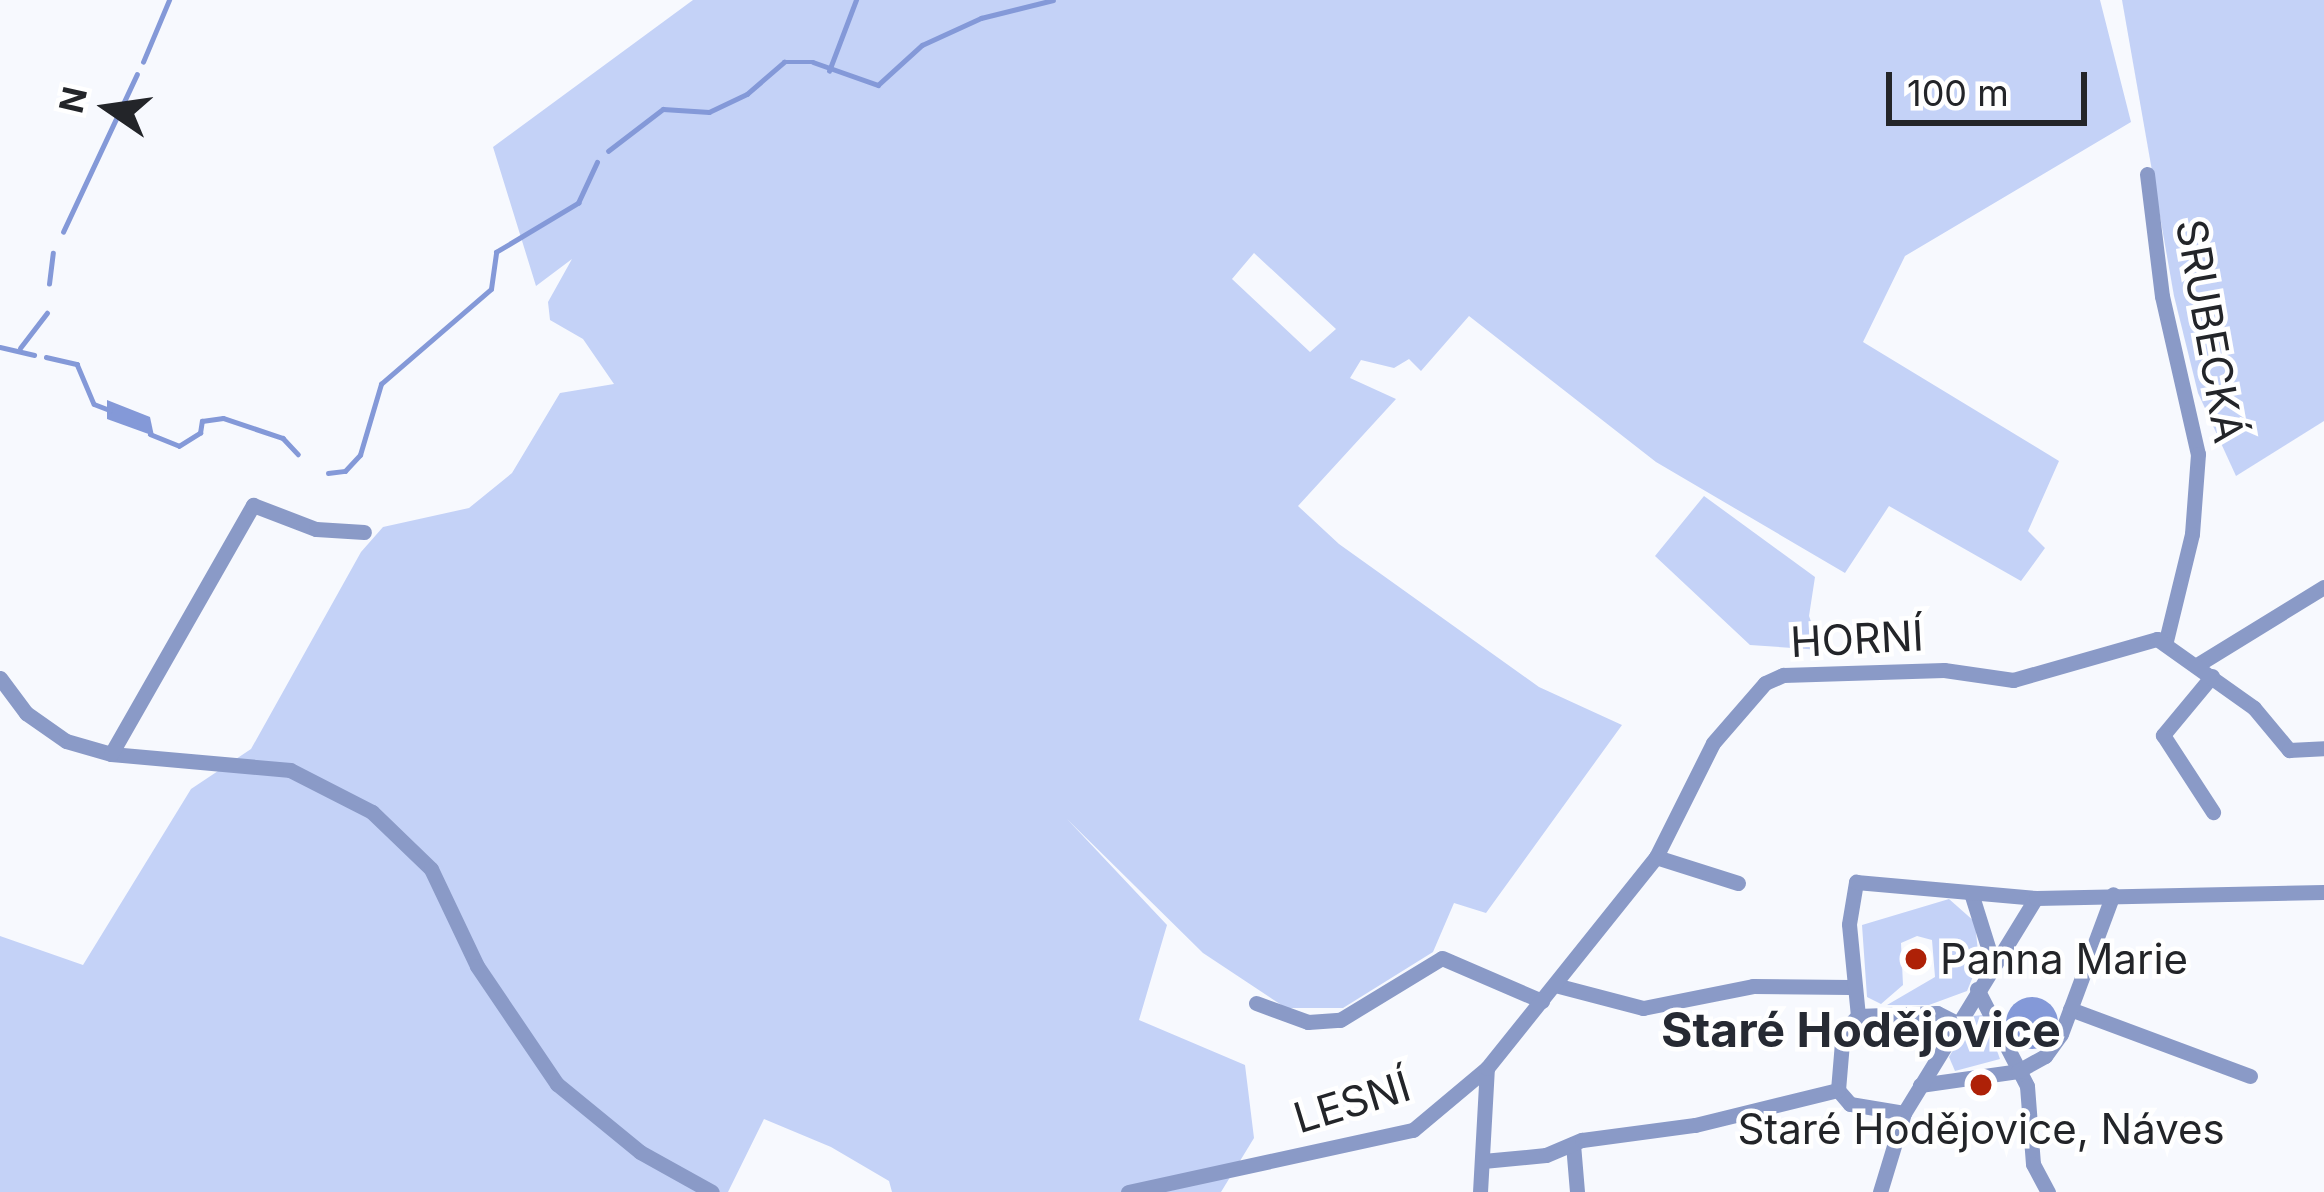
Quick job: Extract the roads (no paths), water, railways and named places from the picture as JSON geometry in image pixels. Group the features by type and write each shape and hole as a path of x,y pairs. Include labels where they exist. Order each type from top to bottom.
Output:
{"street":[{"name":"SRUBECKÁ","path":"2147,174 2162,296 2198,454 2192,534 2166,641"},
{"path":"112,754 253,505 316,530 364,532"},
{"path":"2197,665 2324,587"},
{"name":"HORNÍ","path":"1487,1068 1656,857 1713,742 1751,695 1783,675 1944,670 2013,680 2140,640 2166,641"},
{"path":"2166,641 2254,708 2289,750 2324,748"},
{"path":"2212,676 2163,740 2213,812"},
{"path":"0,678 26,713 66,741 112,754 290,770 372,812 431,869 477,966 557,1084 640,1152 712,1192"},
{"path":"1656,857 1738,884"},
{"path":"1858,1016 1850,987 1856,882 1972,896 2036,898 2113,894 2237,899 2324,892"},
{"path":"1921,1085 2018,1071 2045,1056 2070,1009 2113,894"},
{"path":"1972,896 1993,963"},
{"path":"1880,1192 1904,1113 2036,898"},
{"path":"1256,1003 1309,1022 1340,1020 1442,958 1542,1001"},
{"path":"1555,985 1642,1008 1753,986 1850,987"},
{"path":"1977,989 2027,1086 2033,1164 2048,1192"},
{"path":"2070,1009 2250,1076"},
{"path":"1904,1113 1850,1104 1838,1090 1843,1031 1858,1016 1937,1013 1957,1023"},
{"path":"1480,1192 1487,1068"},
{"name":"LESNÍ","path":"1128,1192 1413,1130 1487,1068"},
{"path":"1483,1161 1838,1090"},
{"path":"1574,1144 1577,1192"}],"water":[{"path":"107,400 150,417 154,436 107,419"},
{"path":"2032,997 2050,1005 2058,1023 2050,1041 2032,1049 2014,1041 2006,1023 2014,1005"}],"waterway":[{"path":"143,62 169,0"},
{"path":"829,71 856,0"},
{"path":"608,151 663,109 709,112 747,94 784,62 813,62 878,85 922,45 981,18 1053,0"},
{"path":"63,232 137,74"},
{"path":"328,473 345,471 360,455 381,384 491,289 496,252 578,203 597,162"},
{"path":"49,284 53,253"},
{"path":"20,348 47,313"},
{"path":"0,347 34,355"},
{"path":"46,357 77,364 94,404 110,410"},
{"path":"150,434 179,446 200,433 202,421 223,418 283,438 298,454"}],"place":[{"name":"Panna Marie","path":"1916,959"},
{"name":"Staré Hodějovice, Náves","path":"1981,1085"}],"district":[{"name":"Staré Hodějovice","path":"1861,1030"}]}
